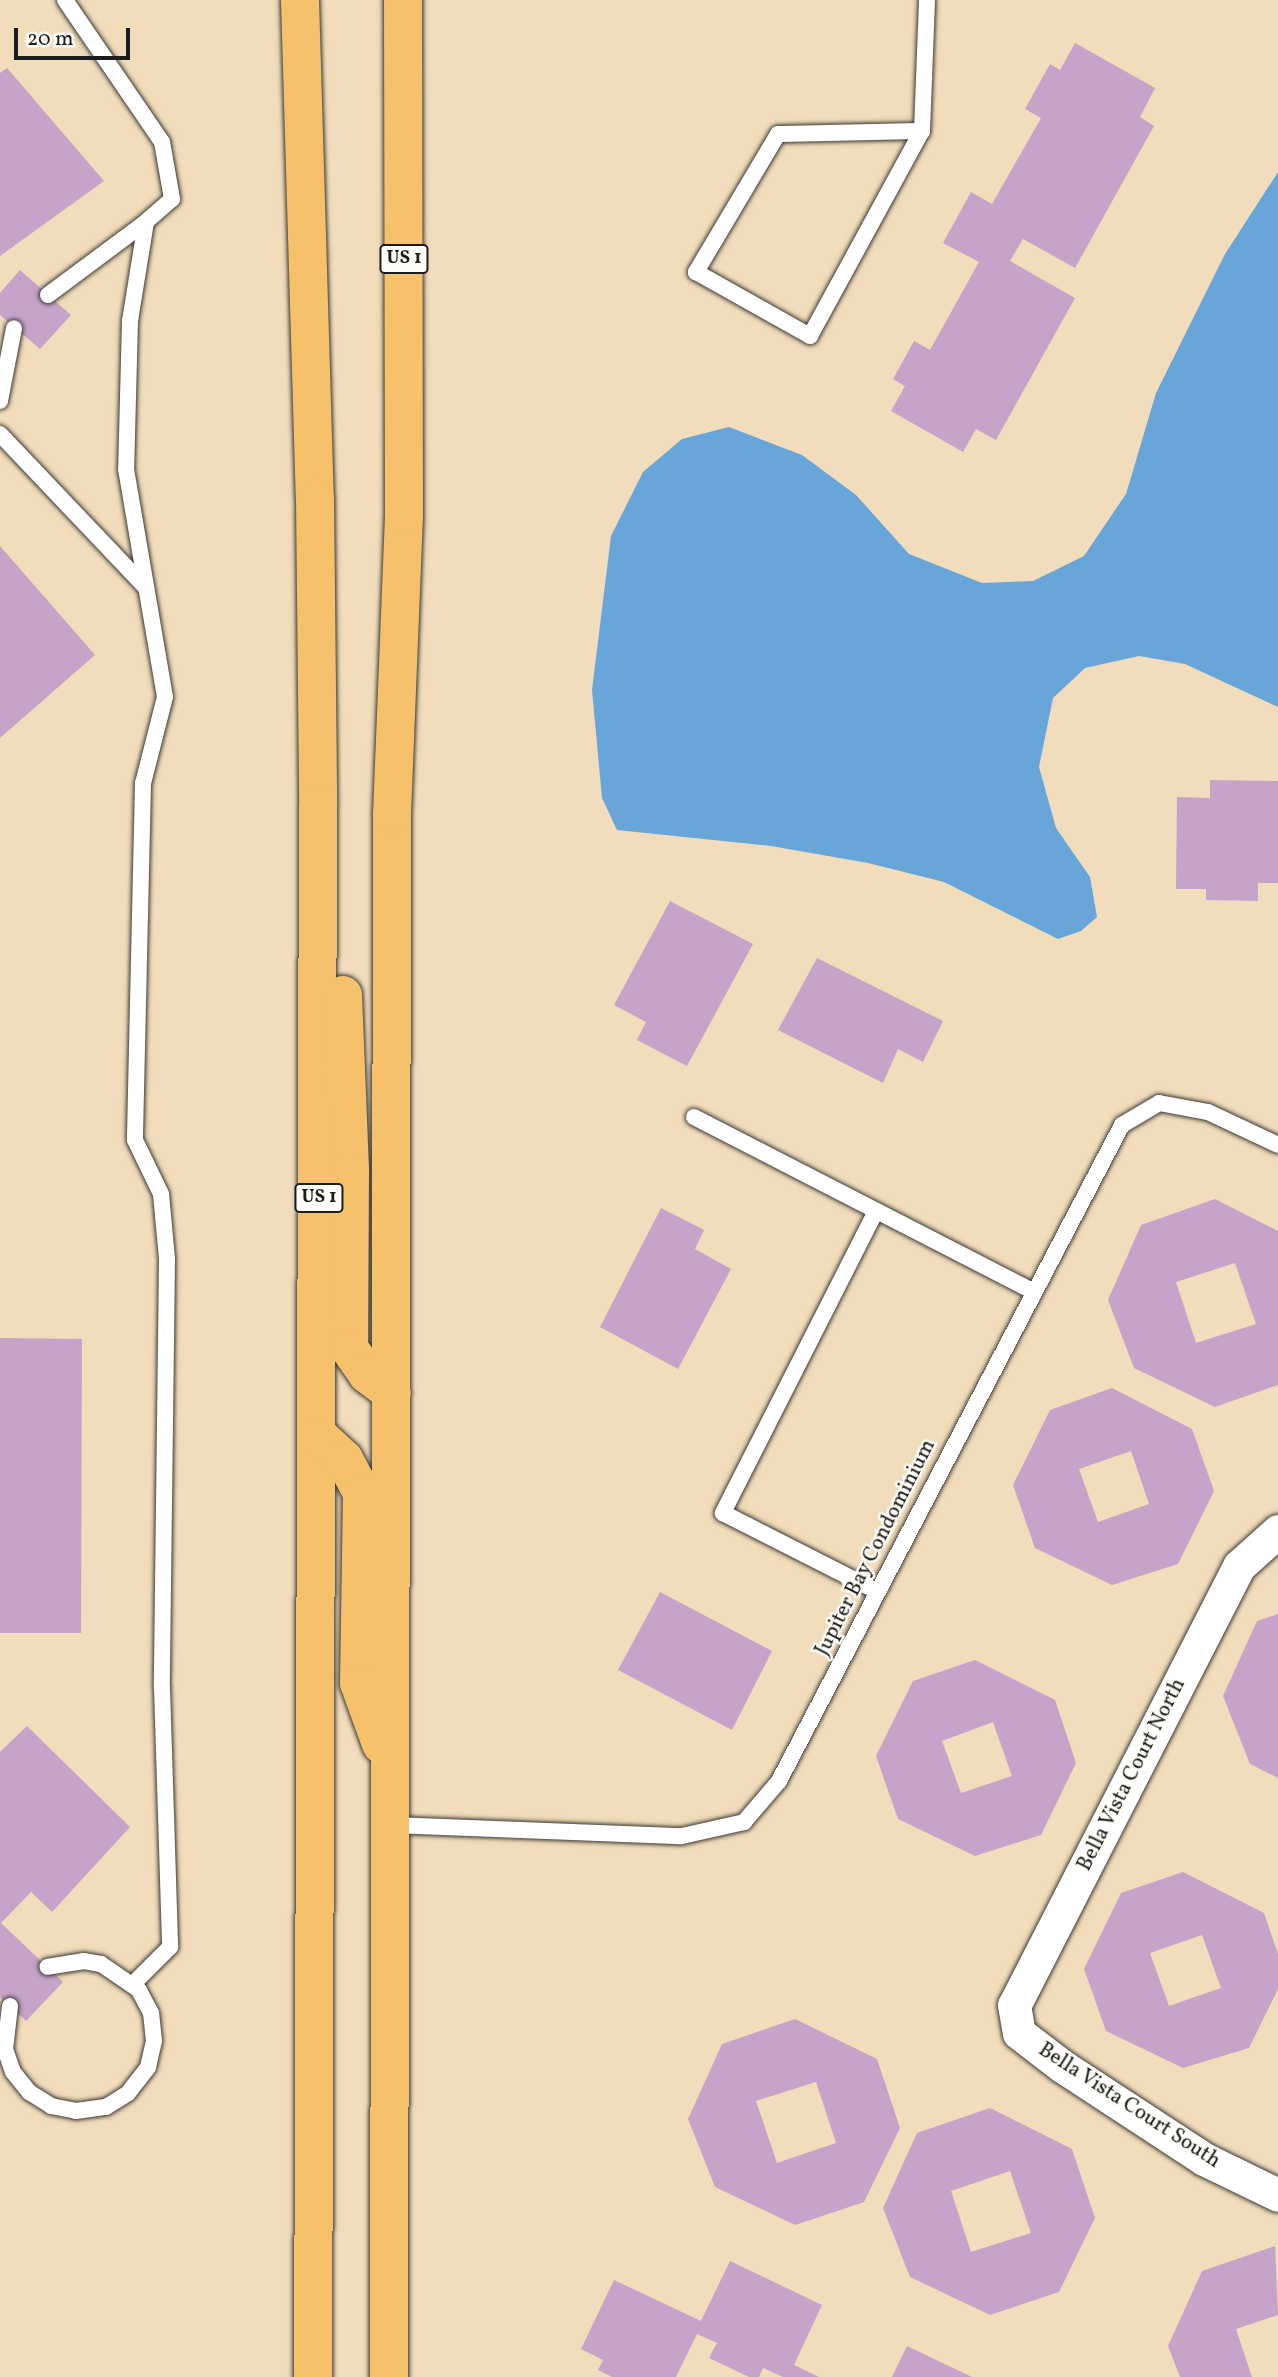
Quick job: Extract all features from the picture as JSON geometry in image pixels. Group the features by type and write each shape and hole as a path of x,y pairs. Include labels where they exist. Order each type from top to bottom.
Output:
{"main road":[{"name":"US 1","path":"300,0 315,498 318,806 316,2370"},
{"name":"US 1","path":"389,2377 392,814 404,517 403,0"},
{"path":"318,806 342,952 350,1173 349,1348 367,1374 392,1393"},
{"path":"319,1436 344,1459 362,1493 359,1683 390,1769"}],"street":[{"name":"Bella Vista Court North","path":"1019,2033 1014,2005 1177,1686 1239,1566 1278,1531"},
{"name":"Bella Vista Court South","path":"1019,2033 1204,2159 1278,2195"}],"lane":[{"path":"48,295 146,222 172,199 162,142 65,0"},
{"path":"922,131 778,134 696,272 810,336 922,131 927,0"},
{"path":"133,1984 170,1947 162,1688 167,1259 161,1194 135,1140 143,783 165,697 127,469 130,321 146,222"},
{"path":"0,401 14,328"},
{"path":"0,434 145,587"},
{"name":"Jupiter Bay Condominium","path":"392,1825 681,1836 744,1822 779,1781 1032,1292 1122,1125 1159,1102 1208,1112 1278,1144"},
{"path":"694,1117 1032,1292"},
{"path":"876,1211 723,1513 877,1591"},
{"path":"10,2006 5,2049 13,2072 29,2092 51,2106 76,2111 106,2107 128,2094 148,2067 154,2041 151,2013 133,1984 101,1964 84,1961 47,1967"}],"water":[{"path":"1278,172 1278,707 1185,664 1139,656 1085,668 1053,698 1039,767 1056,828 1090,877 1097,917 1081,931 1058,939 944,882 868,863 771,846 617,830 602,798 592,690 611,536 643,472 682,439 729,427 802,455 856,495 909,554 982,583 1033,581 1084,556 1126,494 1156,393 1225,254"}],"building":[{"path":"1075,43 1155,88 1140,117 1154,126 1075,268 1023,239 1010,261 1075,298 996,440 976,429 963,452 891,411 905,386 893,379 914,341 930,350 979,262 943,243 971,192 992,204 1041,118 1025,109 1050,64 1060,70"},
{"path":"7,68 104,181 0,256 0,73"},
{"path":"20,270 71,315 40,349 0,315 0,293"},
{"path":"0,546 95,655 0,738"},
{"path":"1210,780 1278,781 1278,883 1258,883 1258,901 1206,900 1206,889 1176,889 1177,797 1210,798"},
{"path":"670,901 753,944 687,1066 637,1040 646,1022 614,1005"},
{"path":"817,958 943,1021 923,1062 898,1049 883,1083 778,1030"},
{"path":"1215,1199 1278,1231 1278,1385 1215,1407 1134,1368 1108,1300 1141,1225","holes":["1235,1263 1256,1324 1196,1343 1176,1282"]},
{"path":"661,1208 704,1230 695,1249 731,1269 678,1369 600,1327"},
{"path":"0,1338 82,1339 81,1633 0,1633"},
{"path":"1112,1388 1192,1429 1214,1491 1178,1564 1112,1585 1035,1548 1013,1485 1050,1410","holes":["1131,1451 1149,1504 1098,1522 1079,1469"]},
{"path":"660,1592 772,1651 732,1730 618,1670"},
{"path":"1278,1614 1278,1778 1250,1764 1223,1696 1257,1621"},
{"path":"975,1660 1055,1700 1076,1763 1041,1835 975,1856 898,1819 876,1756 913,1681","holes":["993,1722 1012,1776 961,1793 942,1741"]},
{"path":"27,1726 130,1827 52,1912 31,1892 1,1923 63,1982 26,2021 0,1997 0,1752"},
{"path":"1183,1872 1264,1913 1278,1954 1278,1989 1249,2048 1183,2068 1106,2031 1084,1969 1121,1893","holes":["1202,1935 1221,1988 1169,2006 1150,1953"]},
{"path":"795,2019 877,2059 900,2128 864,2202 795,2225 715,2187 688,2119 722,2044","holes":["816,2082 836,2143 777,2163 756,2101"]},
{"path":"990,2108 1072,2149 1095,2218 1059,2292 990,2315 910,2277 883,2208 917,2133","holes":["1010,2171 1031,2233 971,2252 951,2191"]},
{"path":"1275,2246 1278,2315 1236,2329 1252,2377 1180,2377 1168,2346 1202,2271"},
{"path":"730,2261 822,2305 794,2365 819,2377 783,2377 763,2368 759,2377 749,2377 709,2358 717,2343 697,2334 676,2377 612,2377 598,2370 603,2360 581,2349 614,2280 701,2321"},
{"path":"907,2346 972,2377 892,2377"}]}
